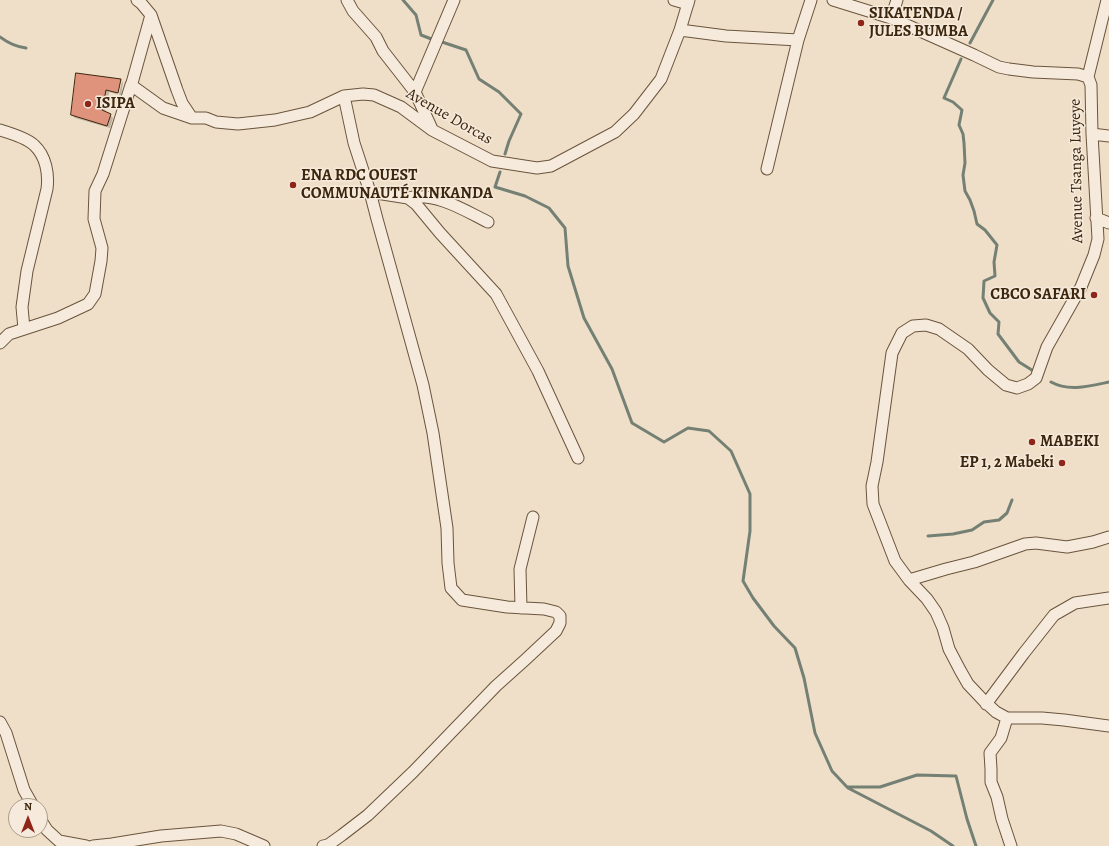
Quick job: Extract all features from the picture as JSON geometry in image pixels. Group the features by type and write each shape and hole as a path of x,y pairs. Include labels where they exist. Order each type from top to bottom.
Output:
{"street":[{"path":"137,0 151,15 182,103 192,118"},
{"path":"347,0 353,10 376,37 383,51 415,92 432,130"},
{"path":"415,92 454,0"},
{"path":"674,0 688,2"},
{"path":"767,169 798,40 812,0"},
{"name":"Avenue Tsanga Luyeye","path":"833,0 892,18 999,67 1033,72 1078,74 1088,77 1091,85 1092,134 1098,240 1094,255 1081,287 1047,347 1036,378 1028,384 1017,388 1006,385 988,370 968,349 939,329 926,325 913,326 902,333 892,353 877,462 872,486 873,504 895,561 936,612 943,628 949,649 968,684 986,704 1007,718"},
{"path":"892,18 897,0"},
{"path":"1088,77 1106,0"},
{"name":"Avenue Dorcas","path":"344,96 368,95 386,100 401,107 432,130 492,161 538,168 551,166 615,132 634,114 661,79 680,30 688,2"},
{"path":"0,343 9,334 58,318 88,304 95,294 102,248 94,220 96,191 103,174 134,76 151,15"},
{"path":"680,30 726,36 798,40"},
{"path":"131,85 163,108 192,118 206,118 216,122 238,124 275,120 310,112 344,96 354,143 370,192 423,385 433,433 447,528 448,563 451,588 462,600 507,607 544,609 556,612 560,616 560,623 556,631 496,686 368,816 333,842 323,846"},
{"path":"0,130 14,134 34,144 46,165 48,180 27,271 22,307 24,329"},
{"path":"1092,134 1109,136"},
{"path":"370,192 408,198 417,196 426,197 459,207 488,222"},
{"path":"408,198 416,204 440,233 496,294 538,371 578,458"},
{"path":"1096,218 1109,223"},
{"path":"521,608 520,569 533,517"},
{"path":"909,580 974,562 1026,544 1036,543 1067,547 1094,542 1109,537"},
{"path":"986,704 1054,615 1075,603 1109,598"},
{"path":"1010,846 997,797 991,782 990,753 1001,738 1007,718 1042,718 1109,726"},
{"path":"0,722 6,733 24,790 28,798"},
{"path":"48,831 59,840 86,846"},
{"path":"93,846 161,836 221,831 236,834 264,846"}],"building":[{"name":"ISIPA","path":"76,73 121,79 118,93 106,90 102,110 111,114 107,126 71,115"}],"waterway":[{"path":"403,0 416,15 421,35 434,40"},
{"path":"970,43 993,0"},
{"path":"0,37 19,47 26,48"},
{"path":"439,41 466,50 479,79 499,92 521,114 505,154"},
{"path":"961,59 944,98 953,102 962,110 959,125 963,134 964,143 965,163 963,175 965,191 970,200 977,224 985,230 997,245 994,262 995,276 984,281 983,298 990,313 999,322 998,334 1019,362 1035,372"},
{"path":"500,172 495,187 525,196 549,208 565,228 568,266 584,318 612,369 632,423 664,442 688,428 709,431 731,451 750,494 750,531 743,581 753,598 774,626 795,648 804,678 815,733 832,771 847,787 880,787 917,775 956,776 967,819 976,846"},
{"path":"1051,382 1065,387 1080,387 1109,382"},
{"path":"928,536 953,534 972,530 984,522 999,520 1007,513 1012,500"},
{"path":"848,788 931,831 953,846"}],"place":[{"name":"SIKATENDA / JULES BUMBA","path":"861,23"},
{"name":"ISIPA","path":"88,104"},
{"name":"ENA RDC OUEST COMMUNAUTÉ KINKANDA","path":"293,185"},
{"name":"CBCO SAFARI","path":"1094,295"},
{"name":"MABEKI","path":"1032,442"},
{"name":"EP 1, 2 Mabeki","path":"1062,463"}]}
